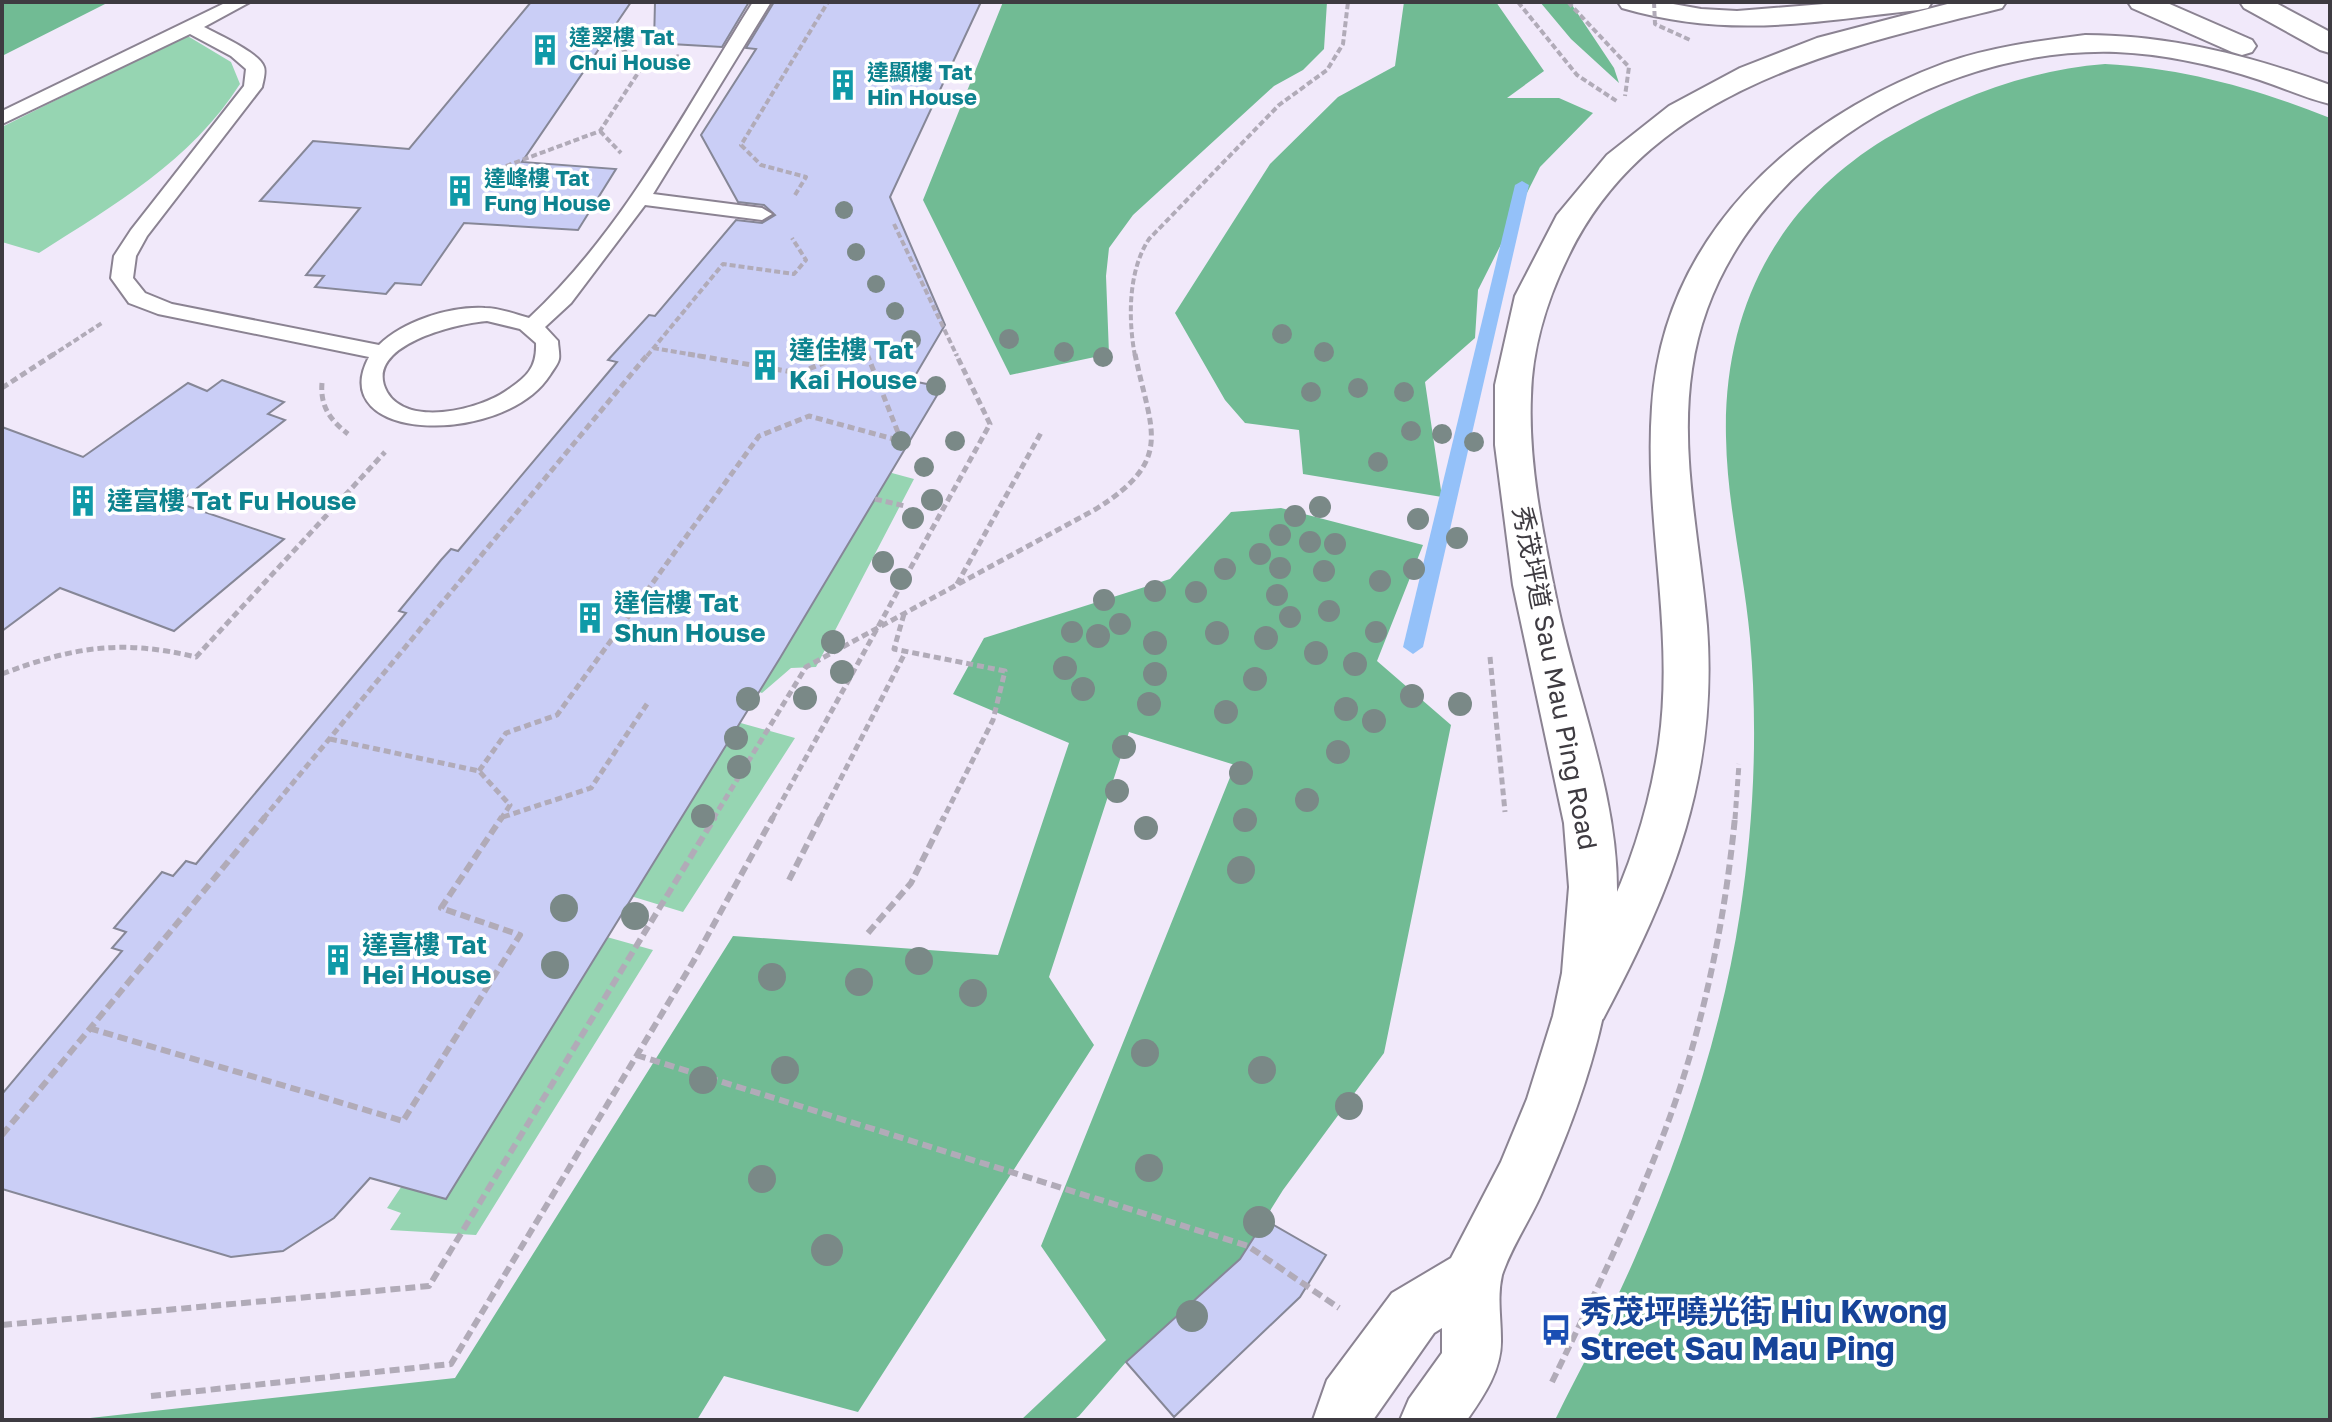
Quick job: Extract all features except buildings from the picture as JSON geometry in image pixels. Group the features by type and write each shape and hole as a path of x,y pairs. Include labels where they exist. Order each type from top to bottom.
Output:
{"main road":[{"path":"1632,2 1700,16 1780,16 1918,2"},
{"name":"秀茂坪道 Sau Mau Ping Road","path":"1430,1420 1469,1361 1471,1278 1519,1182 1558,1090 1585,1003 1594,920 1590,842 1530,567 1518,481 1512,388 1527,307 1556,238 1600,178 1655,128 1704,96 1771,63 1838,38 1992,2"},
{"path":"2142,2 2255,52 2330,93"},
{"path":"2254,2 2330,44"},
{"path":"1585,1003 1628,924 1658,846 1678,771 1687,700 1687,632 1670,434 1671,383 1680,335 1695,292 1714,252 1738,216 1766,184 1835,128 1875,106 1963,68 2047,46 2134,45 2181,52 2330,93"},
{"path":"1343,1420 1348,1401 1413,1313 1471,1278"}],"lane":[{"path":"2,118 241,2"},
{"path":"533,326 563,298 640,198 762,2"},
{"path":"190,27 237,52 255,67 253,87 138,234 125,256 122,278 137,298 166,309 384,353"},
{"path":"640,198 762,214"},
{"path":"487,314 512,317 533,326 545,338 549,354 543,371 529,388 507,403 479,414 449,419 420,419 396,413 379,402 371,387 373,370 384,353 403,337 429,325 457,317 487,314"}],"path":[{"path":"793,198 806,177 769,170 750,159 741,145 828,2"},
{"path":"2,1325 429,1286 806,667 1109,501 1122,493 1143,469 1151,449 1152,431 1133,349 1138,256 1149,239 1279,105 1327,70 1343,44 1348,2"},
{"path":"1518,2 1577,75 1623,105 1629,67 1568,2"},
{"path":"1654,2 1655,24 1690,40"},
{"path":"506,166 600,131 642,67 606,34"},
{"path":"151,1396 451,1364 693,962 990,424 894,224"},
{"path":"2,1135 723,264 794,274 806,260 789,234"},
{"path":"479,771 506,733 557,715 759,436 809,416 901,441 864,346 799,373 653,348"},
{"path":"956,586 1042,431"},
{"path":"875,499 905,506"},
{"path":"868,933 911,883 993,720 1005,671 894,649 904,613"},
{"path":"789,880 906,651"},
{"path":"502,817 591,788 647,704"},
{"path":"89,1028 403,1121 520,935 441,908 510,805 479,771 330,739"},
{"path":"1552,1382 1615,1251 1665,1131 1699,1016 1723,910 1737,812 1739,751"},
{"path":"636,1055 1248,1246 1341,1309"}],"green space":[{"path":"2,2 109,2 2,56"},
{"path":"1003,2 1327,2 1324,49 1303,70 1274,86 1133,215 1109,248 1106,276 1109,354 1010,375 923,200"},
{"path":"1404,2 1496,2 1544,71 1507,98 1559,98 1593,113 1540,167 1478,290 1475,338 1425,382 1442,497 1303,474 1299,430 1245,423 1225,400 1175,313 1270,164 1338,97 1395,66"},
{"path":"1540,2 1570,2 1614,68 1619,83 1571,39"},
{"path":"186,35 231,62 240,84 198,136 175,159 123,199 39,253 2,242 2,127"},
{"path":"2105,64 2192,75 2275,98 2330,118 2330,1420 1555,1420 1625,1280 1684,1133 1723,1002 1740,913 1749,845 1754,707 1750,638 1729,487 1726,437 1734,347 1746,305 1764,266 1786,230 1814,196 1847,166 1885,139 1937,111 1991,89 2047,73"},
{"path":"866,466 914,479 816,667 791,668 762,693 722,677"},
{"path":"1281,508 1423,545 1377,661 1451,725 1384,1053 1283,1190 1240,1259 1126,1362 1079,1416 1073,1420 1021,1420 1106,1340 1041,1246 1235,765 1129,732 1049,977 1094,1045 858,1412 724,1376 697,1420 72,1420 455,1378 733,936 998,955 1069,743 953,694 984,638 1170,579 1231,512"},
{"path":"694,710 795,738 683,912 575,879"},
{"path":"575,928 653,950 476,1235 390,1230 401,1213 387,1208"}],"waterway":[{"path":"1413,647 1522,185"}],"place":[{"name":"達翠樓 Tat Chui House","path":"545,50"},
{"name":"達顯樓 Tat Hin House","path":"843,85"},
{"name":"達峰樓 Tat Fung House","path":"460,191"},
{"name":"達佳樓 Tat Kai House","path":"765,365"},
{"name":"達富樓 Tat Fu House","path":"83,501"},
{"name":"達信樓 Tat Shun House","path":"590,618"},
{"name":"達喜樓 Tat Hei House","path":"338,960"},
{"name":"秀茂坪曉光街 Hiu Kwong Street Sau Mau Ping","path":"1556,1330"}]}
